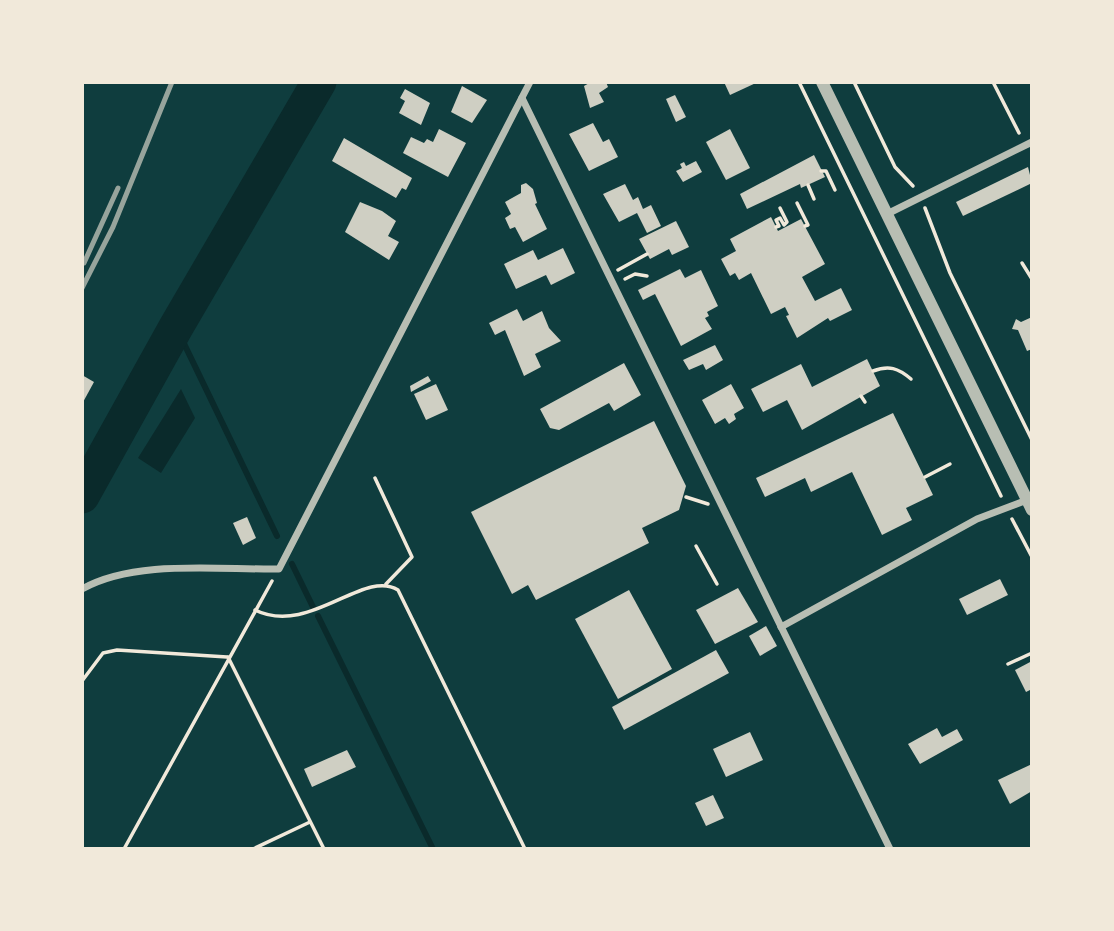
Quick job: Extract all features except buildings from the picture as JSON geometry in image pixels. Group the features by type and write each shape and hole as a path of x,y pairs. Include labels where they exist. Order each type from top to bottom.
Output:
{"street":[{"path":"82,589 103,580 148,570 279,569 530,82"},
{"path":"781,627 1006,506 1029,505 822,82"},
{"path":"522,98 890,849"},
{"path":"887,214 1032,142"}],"path":[{"path":"799,82 1032,557"},
{"path":"854,82 895,167 913,185 950,273 1032,440"},
{"path":"993,82 1019,133"},
{"path":"821,171 826,171 835,190"},
{"path":"808,185 814,199"},
{"path":"797,204 808,225 805,226"},
{"path":"776,227 779,226 776,220 780,218 783,225 787,222 780,208"},
{"path":"618,270 647,254"},
{"path":"1022,262 1032,279"},
{"path":"623,280 635,274 647,276"},
{"path":"873,371 885,367 899,369 911,379"},
{"path":"862,396 865,402"},
{"path":"925,477 950,464"},
{"path":"255,610 279,619 295,617 386,584 412,557 375,478"},
{"path":"696,546 717,584"},
{"path":"124,849 279,569"},
{"path":"386,584 402,595 526,849"},
{"path":"82,681 103,653 117,650 228,657"},
{"path":"1008,664 1032,653"},
{"path":"228,657 324,849"},
{"path":"253,849 310,822"}],"water":[{"path":"181,389 195,418 161,473 138,458"}],"waterway":[{"path":"82,496 176,327 319,82"},
{"path":"176,327 277,536"},
{"path":"292,564 313,607"},
{"path":"318,616 433,849"}],"railway":[{"path":"82,288 113,227 172,82"},
{"path":"84,263 118,188"}]}
